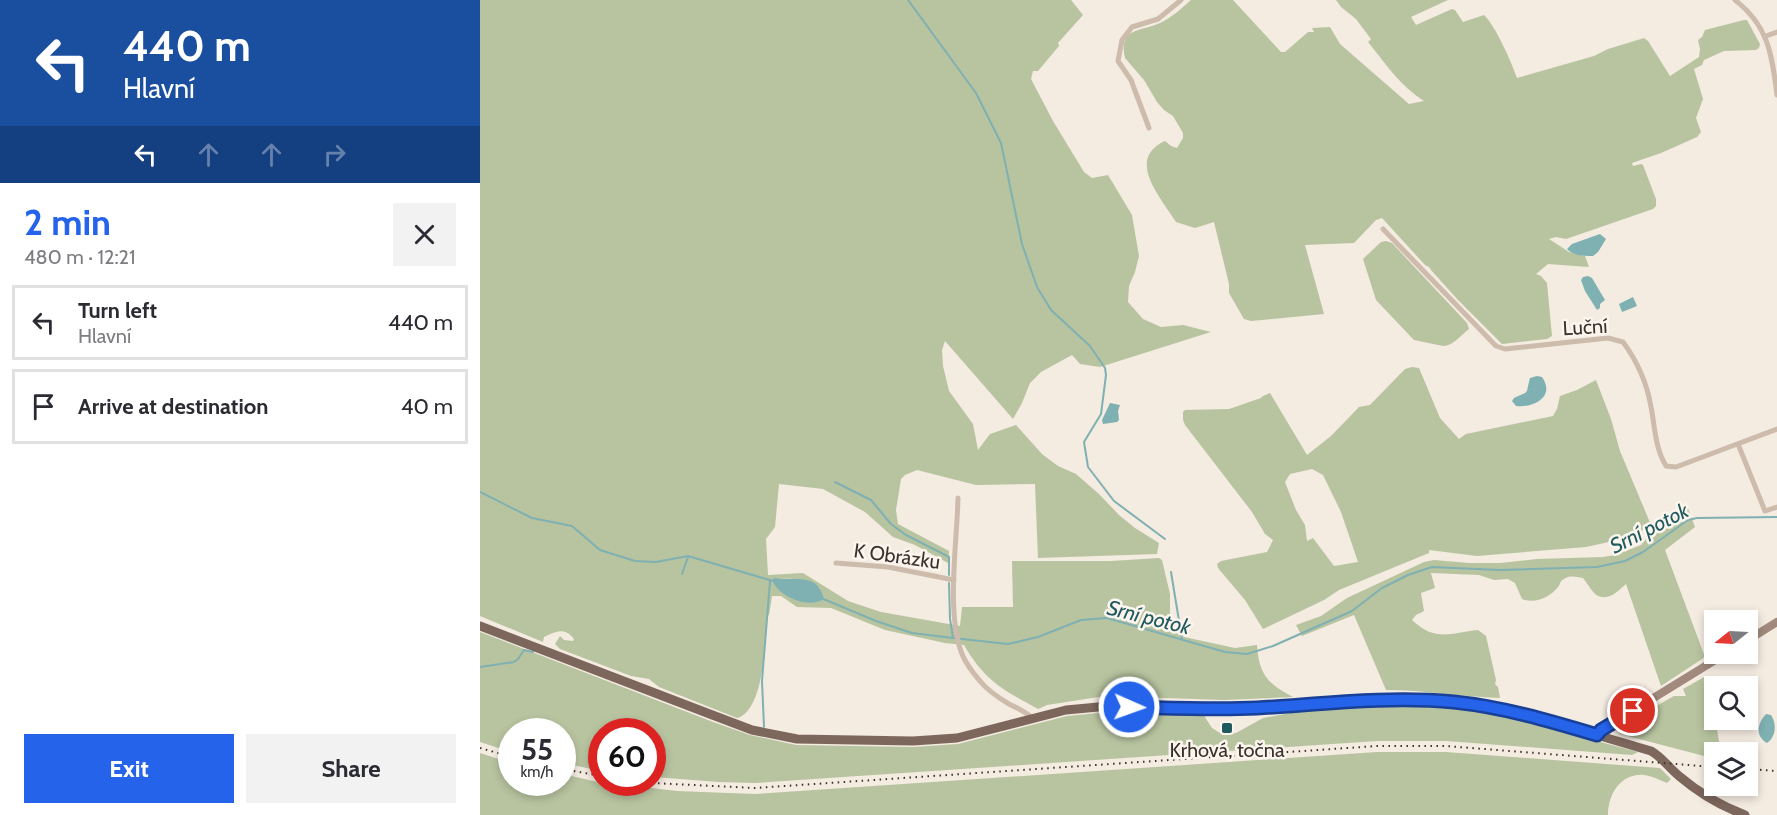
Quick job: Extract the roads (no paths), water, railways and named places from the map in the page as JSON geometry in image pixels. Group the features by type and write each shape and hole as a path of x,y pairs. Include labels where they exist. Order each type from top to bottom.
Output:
{"main road":[{"path":"480,626 742,726 797,739 913,741 957,738 1066,710 1109,706 1218,709 1359,700 1408,700 1453,702 1497,708 1655,753 1693,787 1714,801 1745,815"}],"street":[{"path":"1149,128 1131,80 1118,61 1122,40 1132,27 1158,19 1181,0"},
{"path":"1735,0 1752,14 1766,36 1774,69 1777,95"},
{"path":"1766,36 1777,32"},
{"name":"Luční","path":"1383,229 1496,346 1505,349 1608,338 1623,342 1640,369 1645,383 1660,456 1666,466 1676,467 1777,429"},
{"path":"1738,444 1765,511 1777,507"},
{"name":"K Obrázku","path":"958,498 954,580 955,618 962,653 981,682 1007,703 1032,718"},
{"name":"K Obrázku","path":"836,563 888,567 954,580"},
{"path":"1758,634 1777,622"},
{"path":"1597,735 1603,729 1709,664"}],"water":[{"path":"1600,234 1606,239 1593,256 1583,256 1567,249 1572,244"},
{"path":"1588,276 1592,278 1605,300 1597,310 1581,280"},
{"path":"1633,297 1637,306 1622,312 1619,304"},
{"path":"1542,377 1546,384 1541,400 1529,405 1516,406 1512,401 1514,398 1526,392 1530,378"},
{"path":"1110,403 1120,405 1119,420 1103,424 1102,420"},
{"path":"775,578 811,581 821,590 824,599 810,603 795,600 781,592 772,580"},
{"path":"1766,714 1771,715 1775,726 1774,734 1767,743 1759,733 1761,722"}],"waterway":[{"path":"908,0 976,93 1001,143 1022,244 1037,287 1051,310 1090,346 1105,368 1101,414 1084,442 1088,467 1114,501 1165,539"},
{"path":"835,482 871,500 891,524 906,535 949,557 949,575"},
{"name":"Srní potok","path":"480,492 532,518 572,526 600,550 635,561 656,562 688,556 773,581"},
{"name":"Srní potok","path":"821,598 912,633 1008,644 1038,637 1081,620 1107,618 1225,652 1247,654 1273,646 1352,611 1382,588 1408,575 1432,567 1499,570 1597,567 1625,561 1643,552 1688,520 1777,517"},
{"path":"682,574 688,557"},
{"path":"1171,572 1182,639"},
{"path":"764,727 762,681 770,581"},
{"path":"949,583 953,638"},
{"path":"480,667 514,662 524,650 533,652"}],"railway":[{"path":"666,784 755,788 1377,746 1446,746 1704,766"},
{"path":"480,748 498,753"},
{"path":"1758,770 1777,771"},
{"path":"576,771 588,774"}],"place":[{"name":"Krhová, točna","path":"1227,728"}]}
